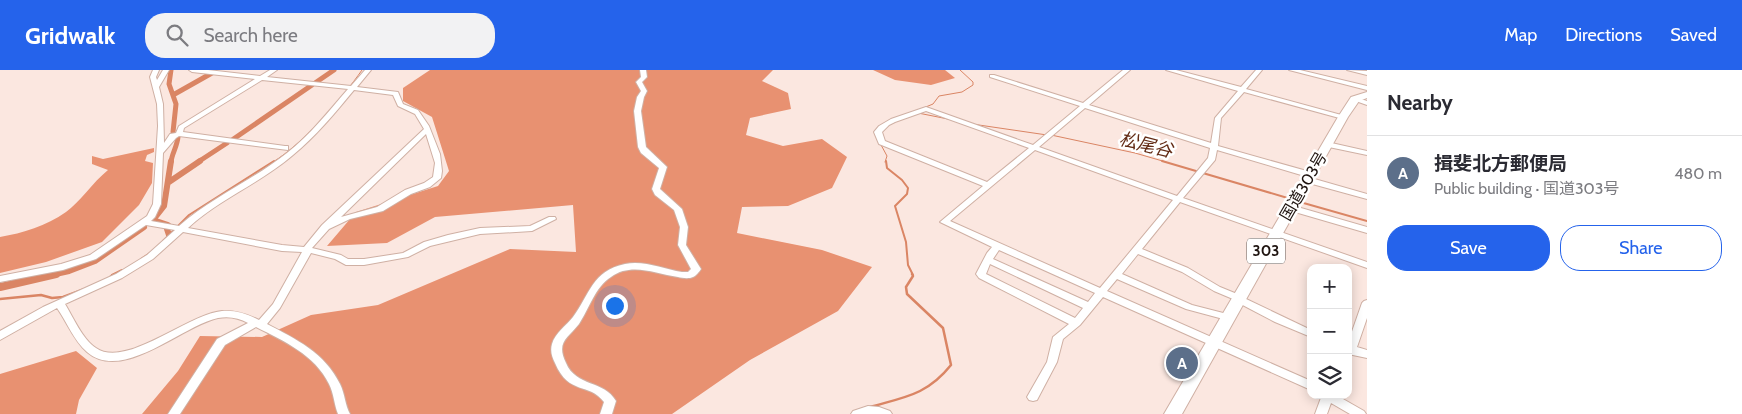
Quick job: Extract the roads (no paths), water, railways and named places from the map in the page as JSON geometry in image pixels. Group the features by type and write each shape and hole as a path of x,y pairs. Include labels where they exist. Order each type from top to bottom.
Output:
{"highway":[{"name":"国道303号","path":"1173,414 1343,117 1363,99"}],"street":[{"path":"0,279 80,262 103,251 151,217 157,204 159,154 160,104 153,77 156,70"},
{"path":"156,86 166,70"},
{"path":"192,70 396,93 400,105 417,113 427,129 426,131 440,162 439,174 433,181 408,192 380,209 347,217 325,227"},
{"path":"179,134 181,128 274,70"},
{"path":"0,336 59,303 136,266 162,247 199,212 290,154 368,70"},
{"path":"606,414 610,402 605,394 573,382 563,369 556,350 561,336 574,323 597,283 624,267 636,266 666,274 683,275 690,275 696,269 682,245 684,227 678,209 658,193 656,189 663,167 644,151 642,146 637,110 644,91 639,82 644,77 643,70"},
{"path":"1128,70 944,222 1307,384"},
{"path":"1169,70 1343,117"},
{"path":"1033,397 1052,362 1058,337 1076,323 1090,307 1212,158 1218,118 1259,70"},
{"path":"1292,70 1367,88"},
{"path":"1354,70 1367,73"},
{"path":"992,76 1367,197"},
{"path":"988,185 882,142 878,132 881,126 926,109 1367,265"},
{"path":"174,414 221,342 258,324 276,306 307,250 325,227 426,131"},
{"path":"159,154 173,136 179,134 285,148"},
{"path":"1327,144 1367,153"},
{"path":"1291,208 1367,230"},
{"path":"144,222 282,248 307,250 338,257 346,262 364,262 405,255 426,244 448,238 480,231 532,228 552,219"},
{"path":"997,246 980,274 982,276 1076,323"},
{"path":"1136,250 1185,270 1218,289 1307,332"},
{"path":"988,260 1090,307"},
{"path":"1116,275 1189,307 1227,317"},
{"path":"59,303 91,350 100,356 110,357 123,356 142,349 214,315 233,314 243,316 313,355 324,367 335,385 341,412"},
{"path":"1352,347 1367,303"},
{"path":"1352,350 1367,354"},
{"path":"1321,414 1327,399"},
{"path":"1335,399 1360,414"},
{"path":"857,414 863,411 886,414"}],"waterway":[{"path":"171,70 169,84 176,104 173,132"},
{"path":"315,83 334,70"},
{"path":"273,162 297,144 321,120 362,70"},
{"path":"921,109 933,104 939,96 962,92 973,85 973,82 960,70"},
{"path":"173,95 212,73"},
{"path":"232,140 312,85"},
{"name":"松尾谷","path":"918,113 948,119"},
{"path":"877,129 889,121"},
{"name":"松尾谷","path":"972,124 1047,135"},
{"name":"松尾谷","path":"1051,135 1135,153 1166,162"},
{"path":"171,162 178,137"},
{"path":"198,162 227,143"},
{"path":"880,143 887,156 885,162"},
{"path":"168,225 153,220 164,206 171,161"},
{"path":"169,182 200,161"},
{"path":"163,241 189,215 274,161"},
{"path":"886,161 887,168 902,180 908,188 907,194 895,206 906,242 908,265 913,275"},
{"name":"松尾谷","path":"1162,161 1291,199"},
{"name":"松尾谷","path":"1300,202 1367,221"},
{"path":"51,275 69,271 95,261 144,227"},
{"path":"167,229 169,235"},
{"path":"141,259 150,253"},
{"path":"112,275 122,270"},
{"path":"0,287 56,274"},
{"path":"111,276 115,274"},
{"path":"870,407 915,394 933,383 951,365 943,328 907,294 906,287 913,276 912,274"},
{"path":"0,299 41,295 52,298 63,297 82,290"}],"place":[{"name":"揖斐北方郵便局","path":"1182,363"}]}
